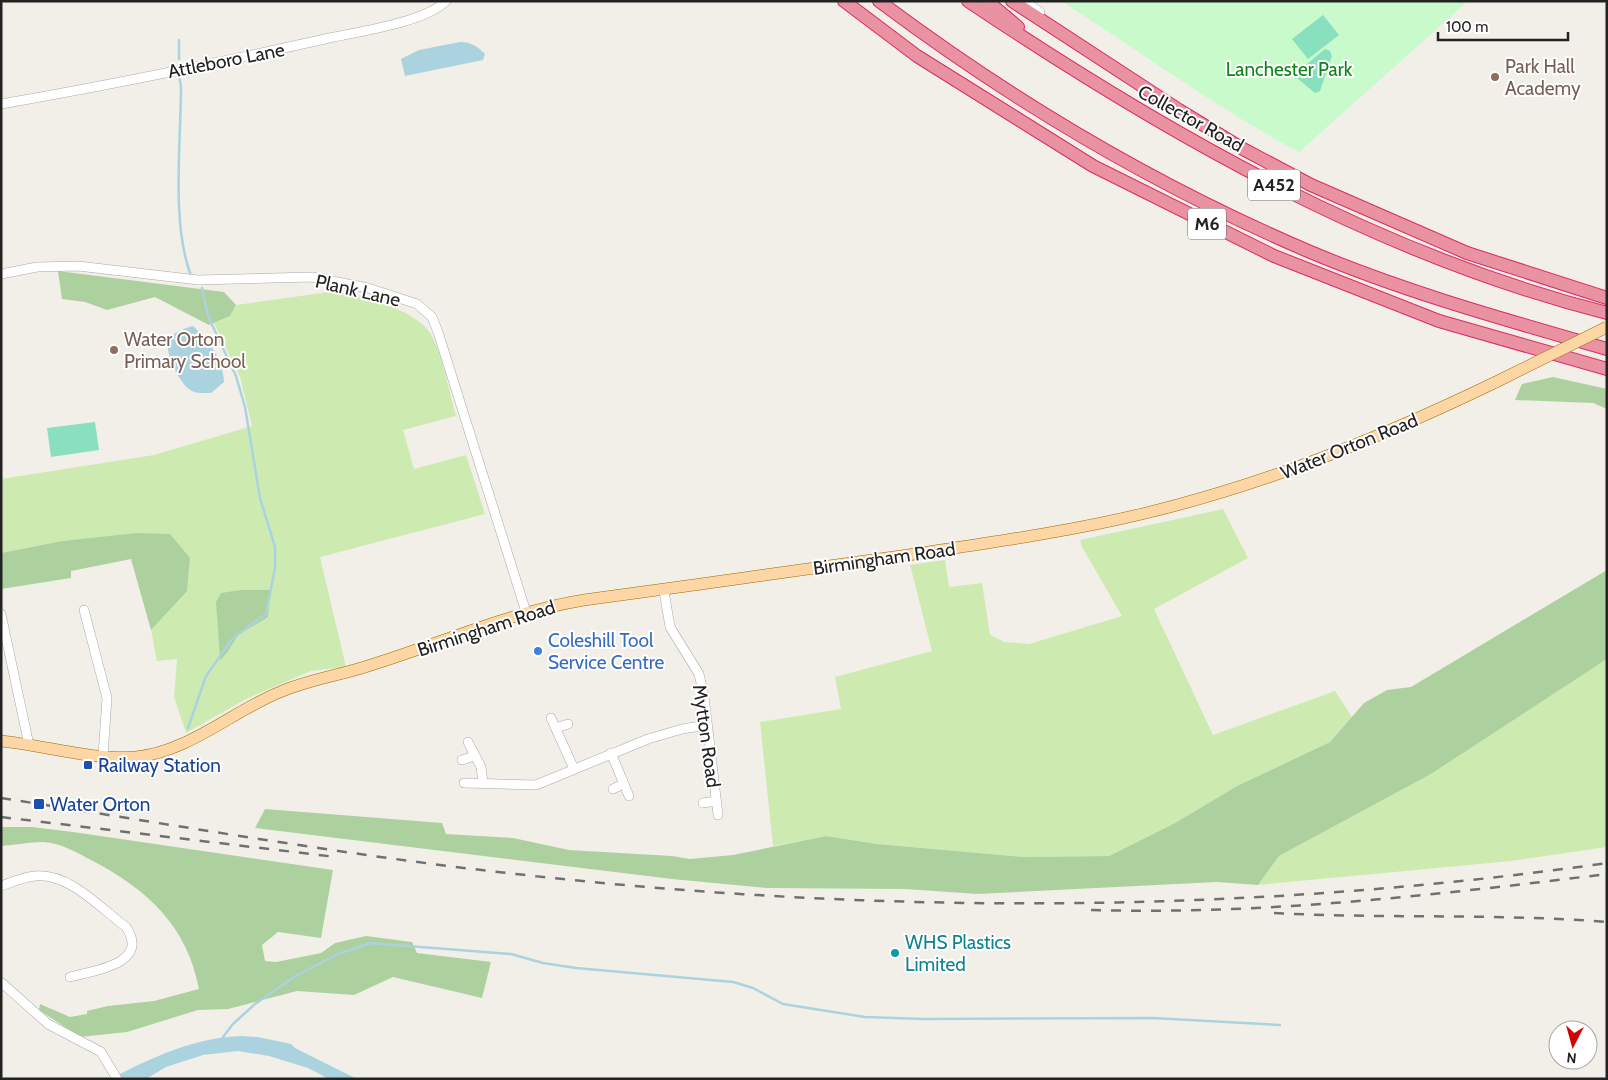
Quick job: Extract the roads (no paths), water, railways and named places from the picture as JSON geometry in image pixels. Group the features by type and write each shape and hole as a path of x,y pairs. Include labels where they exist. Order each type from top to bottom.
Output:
{"highway":[{"name":"M6","path":"844,1 917,56 1094,166 1274,256 1440,321 1607,369"},
{"name":"M6","path":"878,1 1000,87 1140,168 1233,216 1308,251 1416,292 1607,349"},
{"name":"Collector Road","path":"968,1 1112,95 1231,162 1378,234 1456,265 1607,313"},
{"path":"987,1 1056,59"},
{"name":"Collector Road","path":"1012,1 1108,65 1243,149 1311,185 1467,253 1607,298"}],"main road":[{"name":"Water Orton Road","path":"1078,528 1146,513 1276,476 1384,435 1607,327"},
{"name":"Birmingham Road","path":"1,741 103,755 136,757 187,743 246,708 282,691 372,665 526,612 584,600 994,542 1078,528"}],"street":[{"name":"Attleboro Lane","path":"1,104 234,60 379,27 416,18 440,8 446,1"},
{"path":"1024,1 1243,149"},
{"name":"Plank Lane","path":"1,274 37,267 78,266 198,280 312,277 368,288 416,304 432,317 438,332 526,612"},
{"name":"Mytton Road","path":"664,590 670,627 698,674 704,696 718,815"},
{"path":"84,610 107,698 103,755"},
{"path":"1,614 29,745"},
{"path":"552,718 574,769"},
{"path":"556,728 568,724"},
{"path":"464,782 536,785 648,739 682,729 707,725"},
{"path":"468,742 481,767 483,783"},
{"path":"611,753 628,796"},
{"path":"462,760 474,756"},
{"path":"613,789 623,784"},
{"name":"Mytton Road","path":"703,803 716,801"},
{"path":"1,886 37,876 55,878 71,886 126,927 130,936 131,948 122,962 70,977"},
{"path":"1,982 48,1024 77,1041 97,1049 117,1079"}],"water":[{"path":"460,42 474,45 485,54 483,60 405,76 401,59 419,50"},
{"path":"193,326 210,344 221,366 224,382 211,393 191,391 181,380 170,358 168,350 169,339 177,332"},
{"path":"242,1036 258,1037 291,1044 295,1048 357,1079 329,1079 308,1068 269,1056 238,1051 203,1055 166,1067 146,1079 110,1079 157,1056 174,1050 207,1040"}],"waterway":[{"path":"179,40 179,59"},
{"path":"179,76 181,86 179,207 181,232 191,276"},
{"path":"188,728 206,676 233,638 266,614 275,568 275,547 260,498 245,407 236,376 208,316 202,288"},
{"path":"223,1037 233,1024 255,1004 294,977 338,954 370,943 511,954 543,963 576,968 733,982 753,988 783,1004 865,1017 924,1019 1153,1018 1280,1025"}],"railway":[{"path":"1,798 317,848 507,873 644,887 919,902 1057,903 1195,900 1332,892 1470,880 1607,863"},
{"path":"1,817 336,857"},
{"path":"1091,910 1221,909 1350,902 1607,874"},
{"path":"1274,913 1565,919 1607,922"}],"place":[{"name":"Park Hall Academy","path":"1495,77"},
{"name":"Water Orton Primary School","path":"114,350"},
{"name":"Coleshill Tool Service Centre","path":"538,651"},
{"name":"Railway Station","path":"88,765"},
{"name":"Water Orton","path":"39,804"},
{"name":"WHS Plastics Limited","path":"895,953"}],"park label":[{"name":"Lanchester Park","path":"1289,69"}]}
